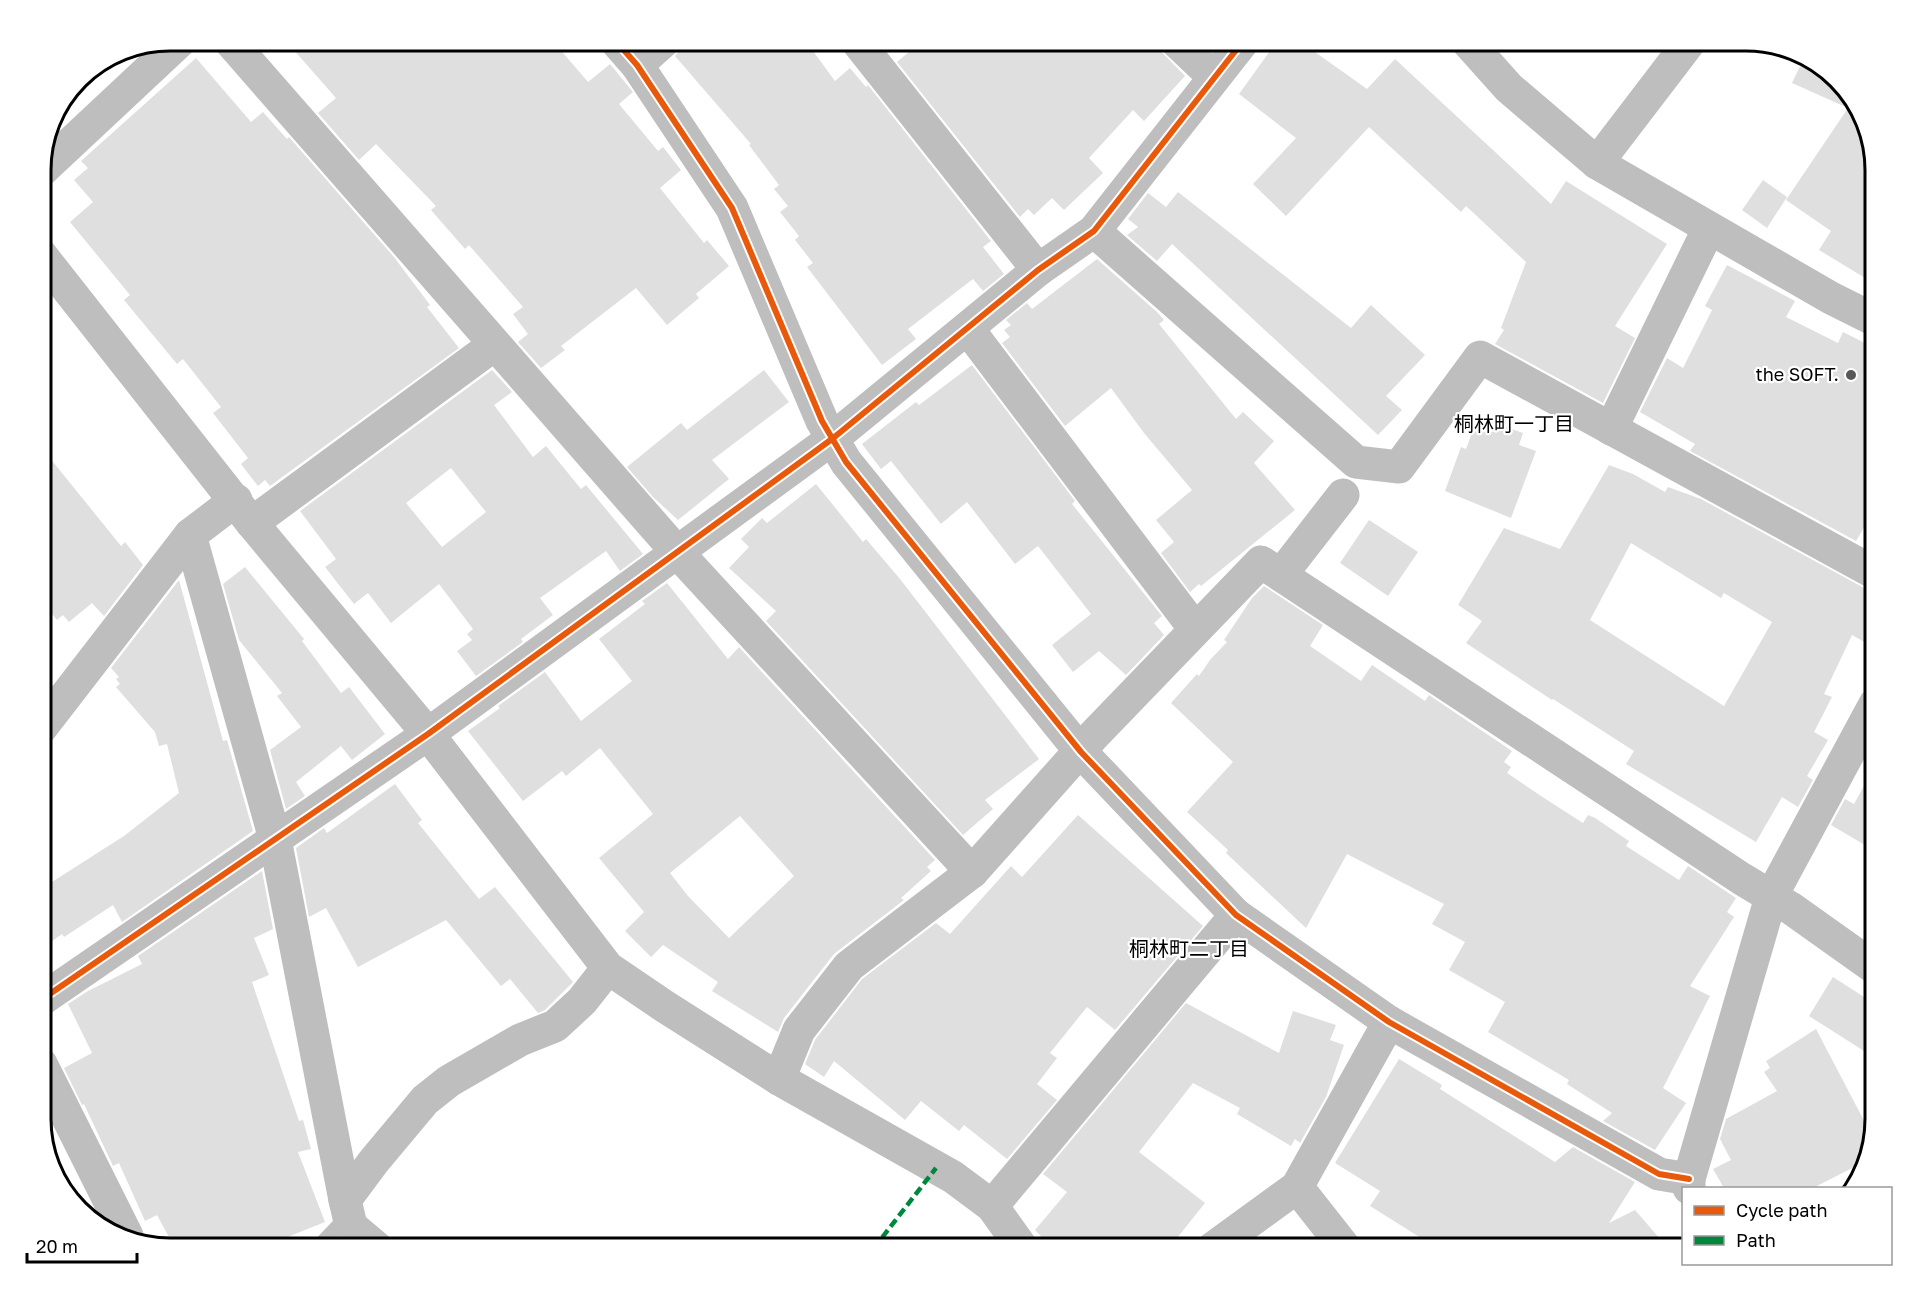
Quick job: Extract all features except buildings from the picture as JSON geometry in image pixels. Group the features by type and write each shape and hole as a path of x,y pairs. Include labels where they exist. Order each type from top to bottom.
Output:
{"street":[{"path":"51,162 169,51"},
{"path":"240,51 675,551 972,872"},
{"path":"625,51 637,65 732,208 822,421 846,462 1080,752 1236,915 1389,1022 1659,1174 1689,1184 1771,897 1865,723"},
{"path":"637,65 653,51"},
{"path":"865,51 1038,270"},
{"path":"1187,51 1214,77"},
{"path":"51,993 428,734 675,551 832,439 1038,270 1094,231 1235,51"},
{"path":"1476,51 1509,88 1597,163 1831,298 1865,315"},
{"path":"1597,163 1683,51"},
{"path":"1611,429 1709,228"},
{"path":"1094,231 1356,462 1399,467 1480,357 1865,568"},
{"path":"51,268 244,512 428,734 608,968 779,1079 952,1177 992,1206 1015,1238"},
{"path":"968,329 1195,629"},
{"path":"51,715 190,535 244,512 494,345"},
{"path":"1281,575 1343,495"},
{"path":"190,535 275,839 342,1225 362,1238"},
{"path":"779,1079 799,1030 849,966 972,872 1094,735 1260,562 1792,909 1865,961"},
{"path":"992,1206 1236,915"},
{"path":"342,1225 374,1161 425,1100 449,1081 520,1040 555,1026 582,1001 608,968"},
{"path":"1227,1238 1297,1187 1389,1022"},
{"path":"51,1084 123,1229"},
{"path":"1297,1187 1338,1238"}],"marked path":[{"path":"882,1238 936,1168"}],"cycle path":[{"path":"625,51 637,65 732,208 822,421 846,462 1081,752 1236,915 1389,1022 1659,1174 1689,1179"},
{"path":"51,993 428,734 832,439 1038,270 1094,231 1235,51"}],"place":[{"name":"the SOFT.","path":"1851,375"}],"district":[{"name":"桐林町一丁目","path":"1514,424"},
{"name":"桐林町二丁目","path":"1189,949"}]}
